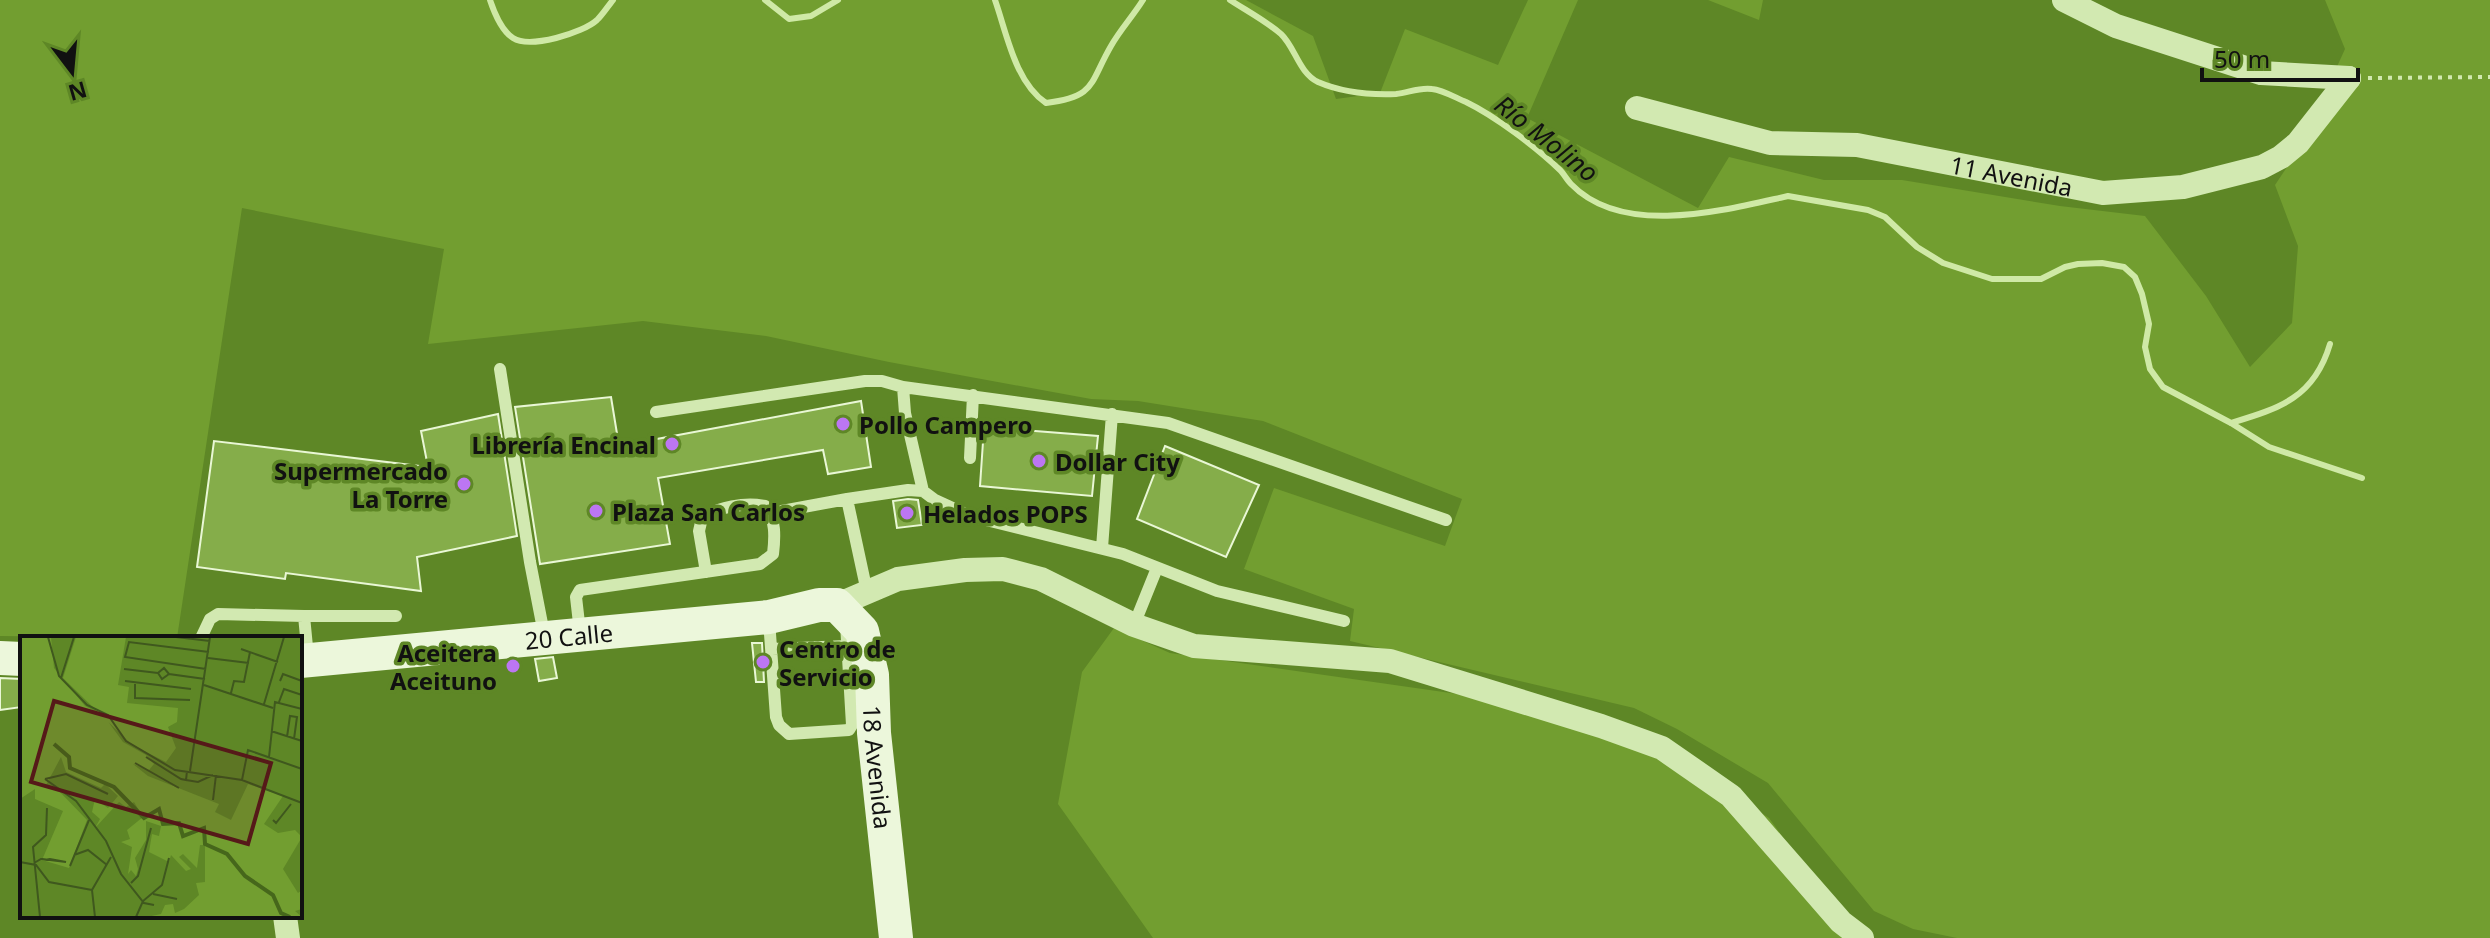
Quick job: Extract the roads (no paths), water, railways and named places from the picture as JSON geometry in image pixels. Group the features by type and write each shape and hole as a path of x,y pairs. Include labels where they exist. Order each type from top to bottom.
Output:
{"street":[{"name":"11 Avenida","path":"1637,108 1770,143 1857,145 2103,193 2183,187 2262,167 2298,143 2349,78 2261,73 2116,26 2064,0"},
{"path":"850,603 898,579 965,570 1003,569 1041,579 1134,625 1194,646 1390,661 1601,726 1662,748 1731,796 1841,922 1862,938"},
{"name":"20 Calle","path":"304,661 580,635 770,633 819,605 850,603"},
{"name":"18 Avenida","path":"850,603 862,631 872,675 874,733 896,938"},
{"path":"0,658 20,659"},
{"path":"285,918 288,938"}],"lane":[{"path":"500,369 545,639"},
{"path":"656,412 882,381 903,387 1168,423 1446,520"},
{"path":"903,387 905,413 923,491"},
{"path":"970,458 973,395"},
{"path":"1102,548 1112,414"},
{"path":"771,513 908,490 923,491 970,516 1123,554 1217,591 1344,621"},
{"path":"847,499 850,603 847,646 852,725 849,730 789,734 779,725 776,717 770,633 847,646"},
{"path":"580,635 576,597 580,590 706,572 760,564 773,554 775,537 771,513 765,506 755,504 711,511 702,518 699,531 706,572"},
{"path":"1134,625 1157,568"},
{"path":"202,636 210,619 218,614 396,616"},
{"path":"304,616 304,661"}],"waterway":[{"name":"Río Molino","path":"490,0 505,31 513,38 531,42 556,38 590,25 613,0"},
{"name":"Río Molino","path":"765,0 789,19 811,16 838,0"},
{"name":"Río Molino","path":"995,0 1019,70 1035,94 1046,103 1074,97 1089,86 1115,40 1143,0"},
{"name":"Río Molino","path":"1230,0 1281,34 1306,73 1318,82 1366,93 1396,94 1427,89 1449,94 1515,133 1593,201 1618,211 1675,216 1735,208 1788,196 1868,210 1885,217 1917,247 1943,263 1992,279 2041,279 2078,264 2102,263 2124,267 2135,277 2142,294 2149,324 2145,347 2150,369 2163,387 2269,447 2362,478"},
{"path":"2231,423 2280,406 2305,389 2315,377 2330,344"}],"place":[{"name":"Pollo Campero","path":"843,424"},
{"name":"Librería Encinal","path":"672,444"},
{"name":"Dollar City","path":"1039,461"},
{"name":"Supermercado La Torre","path":"464,484"},
{"name":"Plaza San Carlos","path":"596,511"},
{"name":"Helados POPS","path":"907,513"},
{"name":"Centro de Servicio","path":"763,662"},
{"name":"Aceitera Aceituno","path":"513,666"}]}
